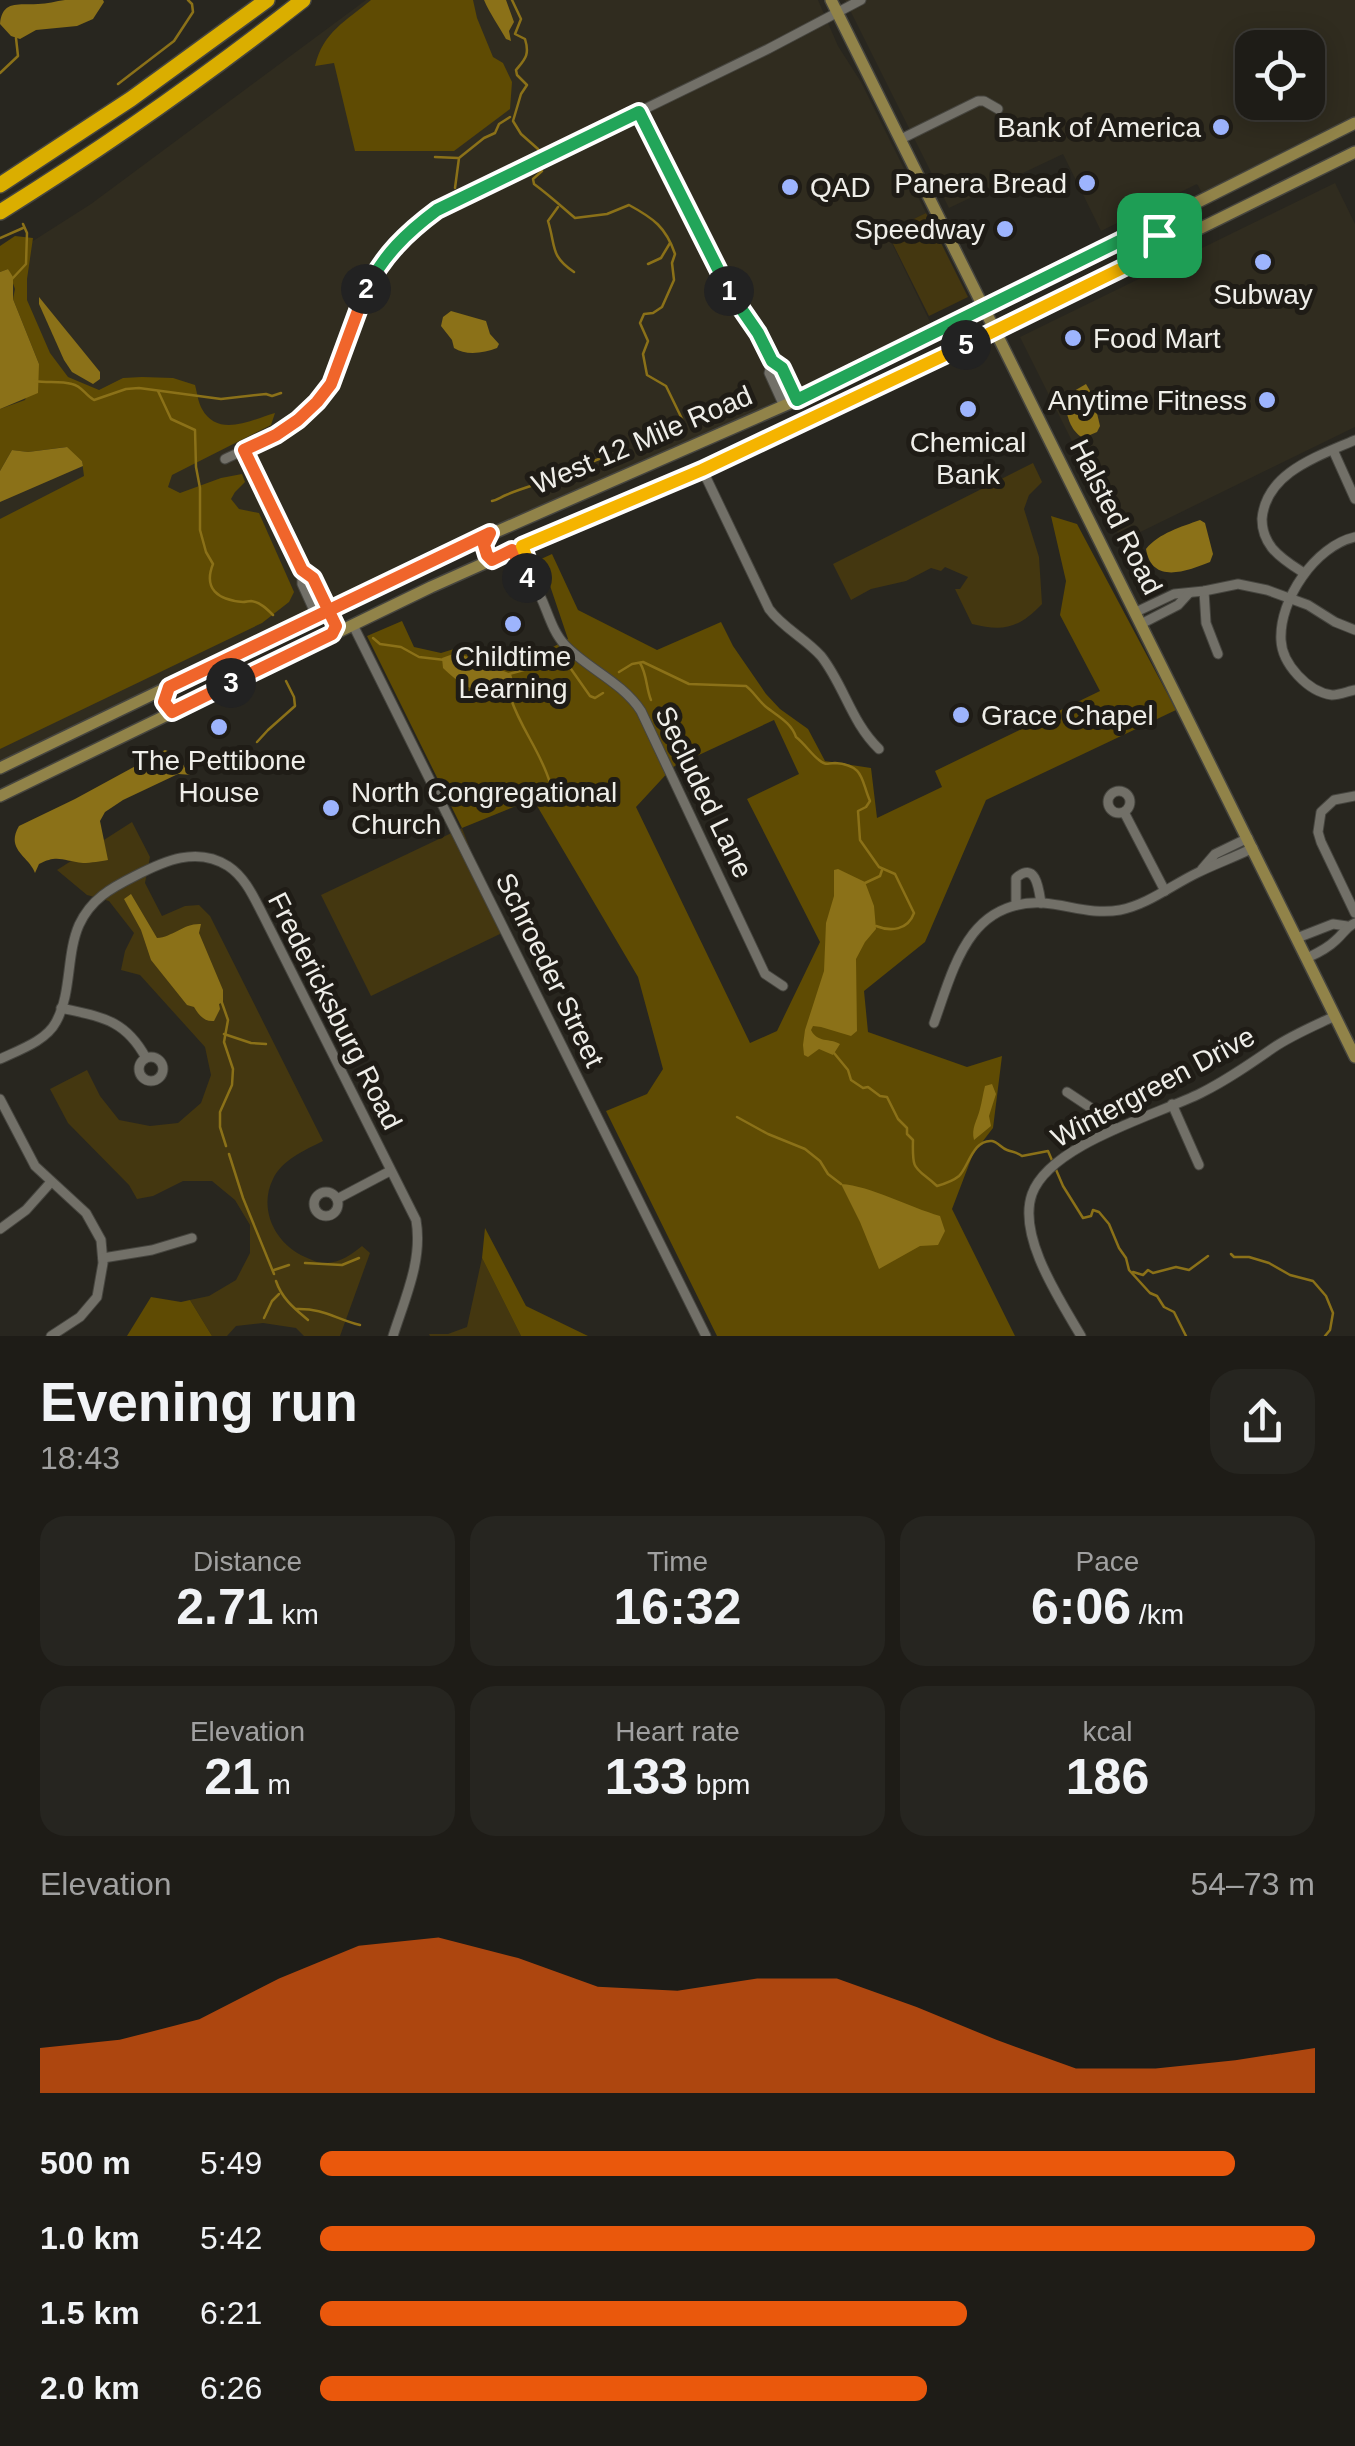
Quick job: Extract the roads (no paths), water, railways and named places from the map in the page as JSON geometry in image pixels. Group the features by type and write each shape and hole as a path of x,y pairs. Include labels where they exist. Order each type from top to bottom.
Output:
{"highway":[{"path":"0,185 131,99 267,0"},
{"path":"0,212 165,102 304,0"}],"main road":[{"name":"Halsted Road","path":"834,6 1355,1058"},
{"name":"West 12 Mile Road","path":"0,768 490,533 791,403 1354,124"},
{"name":"West 12 Mile Road","path":"0,796 353,624 848,402 1355,152"},
{"path":"1202,201 1198,212 1202,228"},
{"path":"1144,229 1154,229 1159,235 1155,252"},
{"path":"1023,290 1022,306 1029,314"},
{"path":"950,353 962,338 958,328 951,325"},
{"path":"848,402 843,390 852,373"},
{"path":"700,442 711,441 717,447 716,457 702,470"},
{"path":"490,533 484,545 492,560"},
{"path":"425,563 438,562 442,571 431,588"},
{"path":"329,608 336,626 332,634"},
{"path":"169,687 164,702 172,712"}],"street":[{"path":"226,459 276,435 317,402 331,384 366,290 390,250 437,210 768,50 834,6 861,0"},
{"path":"901,139 978,101 998,109"},
{"path":"639,112 722,280 772,361 782,368 791,403"},
{"path":"1304,573 1276,553 1265,537 1265,502 1279,481 1318,456 1355,440"},
{"path":"244,450 302,570 302,584 316,615"},
{"path":"1333,450 1355,498"},
{"path":"702,470 769,609 824,660 858,726 878,750"},
{"path":"1355,537 1324,552 1304,573 1290,598 1281,640 1284,655 1295,672 1311,686 1332,695 1355,690"},
{"name":"Secluded Lane","path":"517,548 521,568 562,642 628,694 641,711 765,974 783,986"},
{"path":"302,570 313,578 329,608"},
{"path":"1138,618 1174,594 1238,584 1308,605 1355,630"},
{"path":"1204,592 1206,623 1218,654"},
{"name":"Schroeder Street","path":"353,624 706,1336"},
{"path":"1355,796 1334,800 1321,812 1318,832 1355,913"},
{"path":"1124,812 1165,890"},
{"path":"934,1023 965,942 987,917 1010,906 1042,903 1094,911 1119,910 1200,872 1215,854 1251,843"},
{"name":"Fredericksburg Road","path":"0,1059 45,1036 56,1023 77,928 90,906 106,891 180,856 205,856 226,865 244,879 264,916 416,1220 418,1256 393,1336"},
{"path":"1016,905 1016,878 1022,873 1032,874 1038,881 1042,903"},
{"path":"1298,938 1333,924 1351,924"},
{"path":"1307,958 1338,939 1351,924"},
{"path":"61,1008 110,1020 127,1031 146,1058"},
{"name":"Wintergreen Drive","path":"1081,1336 1034,1248 1030,1229 1032,1194 1052,1167 1115,1129 1198,1094 1291,1037 1335,1016"},
{"path":"1067,1092 1109,1120 1115,1129"},
{"path":"0,1099 35,1166 86,1213 102,1240 97,1296 80,1318 51,1336"},
{"path":"1172,1104 1200,1165"},
{"path":"337,1199 390,1172"},
{"path":"0,1229 26,1210 51,1182"},
{"path":"103,1258 192,1238"}],"waterway":[{"path":"118,84 174,41 193,12 188,0"},
{"path":"512,0 521,19 515,34 525,39 527,49 516,70 527,85 513,121 538,149"},
{"path":"0,73 18,56 16,38"},
{"path":"455,188 459,158 495,133 499,124 510,117"},
{"path":"435,157 458,158"},
{"path":"542,171 533,179 534,184 575,218 607,214 629,205 652,219 667,237 675,254 674,280 662,307 644,314 640,323 648,341 643,354 647,375 666,386 684,423"},
{"path":"558,207 548,221 553,244 557,256 574,272"},
{"path":"12,279 26,264 27,233 23,224"},
{"path":"0,238 23,228"},
{"path":"648,264 661,258 670,243"},
{"path":"35,381 75,385 94,400 139,388 221,399 281,393"},
{"path":"158,391 171,419 195,430 200,530 213,564 210,580 215,592 226,599 254,602 273,615"},
{"path":"492,501 599,459"},
{"path":"373,638 419,657 445,660"},
{"path":"509,674 564,659 590,696 595,698 603,693"},
{"path":"619,672 643,662 689,684 746,686 787,723 821,762 845,764 857,771 870,801 858,811 860,840 879,867 895,874 914,913 908,923 898,928 876,926"},
{"path":"640,663 651,700"},
{"path":"257,742 295,706 286,681"},
{"path":"511,699 550,783"},
{"path":"865,883 880,876 882,870"},
{"path":"221,1000 228,1020 224,1042 233,1069 232,1085 220,1112 226,1146"},
{"path":"224,1034 266,1044"},
{"path":"834,1053 851,1080 887,1097 913,1140 916,1168 937,1186 959,1176 985,1142 994,1142 1022,1156 1048,1151 1083,1218 1091,1216 1093,1210 1099,1212 1109,1224 1129,1270 1164,1307 1174,1312 1186,1336"},
{"path":"737,1117 805,1149 841,1184"},
{"path":"229,1154 274,1274"},
{"path":"1231,1254 1269,1263 1290,1275 1313,1281 1326,1296 1333,1313 1325,1336"},
{"path":"1133,1272 1143,1275 1148,1270 1153,1273 1176,1267 1189,1270 1208,1256"},
{"path":"305,1263 342,1265 359,1258"},
{"path":"274,1270 289,1265"},
{"path":"276,1281 285,1298 308,1320"},
{"path":"264,1318 279,1294"},
{"path":"296,1309 322,1312 360,1325"}],"place":[{"name":"Bank of America","path":"1221,127"},
{"name":"Panera Bread","path":"1087,183"},
{"name":"QAD","path":"790,187"},
{"name":"Speedway","path":"1005,229"},
{"name":"Subway","path":"1263,262"},
{"name":"Food Mart","path":"1073,338"},
{"name":"Anytime Fitness","path":"1267,400"},
{"name":"Chemical Bank","path":"968,409"},
{"name":"Childtime Learning","path":"513,624"},
{"name":"Grace Chapel","path":"961,715"},
{"name":"The Pettibone House","path":"219,727"},
{"name":"North Congregational Church","path":"331,808"}]}
